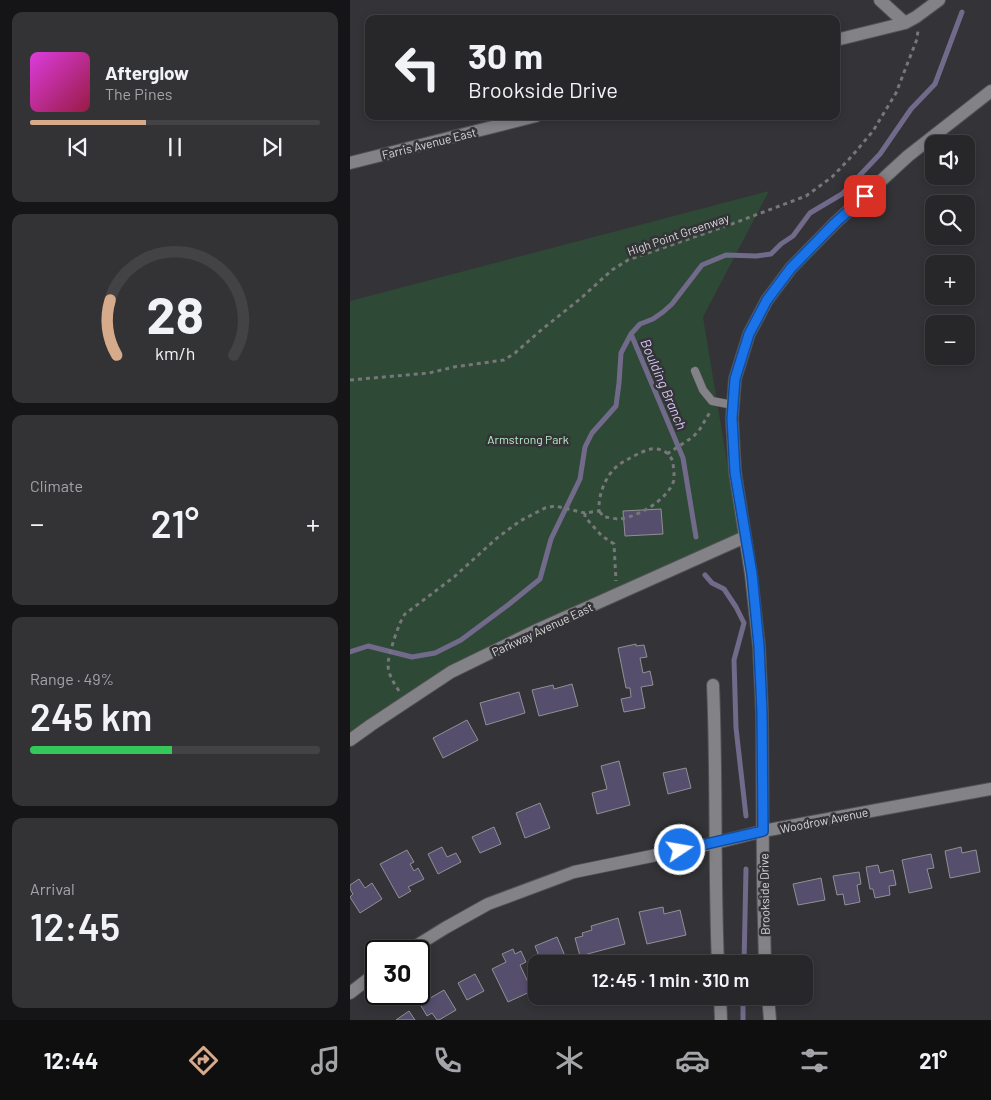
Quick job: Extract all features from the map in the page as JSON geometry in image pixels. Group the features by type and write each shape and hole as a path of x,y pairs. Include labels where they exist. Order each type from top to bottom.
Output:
{"street":[{"path":"880,0 910,20"},
{"path":"840,39 910,20 939,0"},
{"name":"Brookside Drive","path":"766,955 763,882 762,712 759,646 752,574 735,472 732,418 735,379 749,334 767,300 791,268 835,223 908,156 991,91"},
{"name":"Farris Avenue East","path":"350,163 520,120"},
{"name":"Parkway Avenue East","path":"350,740 451,672 537,630 745,537"},
{"path":"714,685 718,955"},
{"name":"Woodrow Avenue","path":"426,940 488,904 574,872 715,843 763,831 991,789"},
{"path":"350,993 365,981"},
{"path":"720,1005 721,1020"},
{"path":"769,1005 770,1020"}],"lane":[{"path":"695,371 703,390 712,401 733,405"}],"path":[{"name":"High Point Greenway","path":"350,380 429,374 454,367 504,360 515,354 612,270 628,260 729,226 806,196 832,177 873,131 896,92 917,39 918,28 910,20"},
{"path":"669,453 696,433 710,413 712,401"},
{"path":"653,449 669,453 673,466 674,480 667,492 653,506 637,514 619,519 604,517 599,511 598,502 606,481 621,463 639,453 653,449"},
{"path":"405,702 389,675 387,664 395,636 405,614 454,577 520,521 545,508 554,506 585,513 599,511"},
{"path":"585,513 585,517 602,536 614,544 617,594"}],"green space":[{"name":"Armstrong Park","path":"769,191 703,317 731,486 745,537 451,672 350,741 350,301"}],"building":[{"path":"661,509 663,534 625,536 623,511"},
{"path":"636,644 636,646 644,645 647,657 640,658 643,673 650,671 653,685 641,687 645,708 624,712 621,699 631,697 630,688 626,688 618,648"},
{"path":"572,684 578,706 539,716 532,690 553,685 554,689"},
{"path":"519,692 525,713 486,725 480,703"},
{"path":"467,720 478,740 443,758 433,738"},
{"path":"619,761 630,805 597,814 592,793 607,789 601,766"},
{"path":"686,768 691,788 668,794 663,773"},
{"path":"540,803 550,828 525,838 516,813"},
{"path":"494,827 501,844 480,853 472,837"},
{"path":"442,847 447,857 456,853 461,862 438,874 428,854"},
{"path":"961,847 962,853 976,850 980,872 950,878 945,851"},
{"path":"407,850 414,862 410,864 414,871 418,868 424,879 408,887 411,891 399,898 380,864"},
{"path":"931,854 934,868 927,869 932,888 909,893 902,860"},
{"path":"878,865 880,873 893,870 896,885 889,886 890,895 875,898 873,889 870,889 866,867"},
{"path":"859,872 861,884 857,885 860,902 845,905 843,894 837,895 833,876"},
{"path":"821,878 825,900 798,905 793,884"},
{"path":"359,879 365,888 372,883 382,899 360,913 350,897 353,894 350,885"},
{"path":"663,907 664,914 680,910 686,935 647,944 639,912"},
{"path":"618,918 625,944 580,955 575,938 583,936 582,933 592,930 591,926"},
{"path":"557,937 565,955 538,955 535,946"},
{"path":"513,949 515,954 521,951 526,962 520,965 528,982 528,993 508,1002 492,969 506,962 502,954"},
{"path":"475,974 484,991 467,1000 458,983"},
{"path":"444,990 456,1010 439,1020 432,1013 427,1016 421,1005 430,1005 430,998"},
{"path":"409,1011 415,1020 396,1020"}],"waterway":[{"name":"Boulding Branch","path":"350,652 368,646 412,657 435,653 461,640 540,579 551,539 580,479 585,447 592,433 616,406 621,353 631,334 640,324 653,319 672,304 702,265 726,255 756,256 771,254 793,236 810,213 842,194 880,154 911,109 935,84 962,12"},
{"name":"Boulding Branch","path":"631,334 683,458 696,537"},
{"name":"Boulding Branch","path":"705,575 712,583 724,589 744,623 734,660 736,728 746,816"},
{"name":"Boulding Branch","path":"744,955 746,869"},
{"name":"Boulding Branch","path":"743,1005 743,1020"}],"route":[{"path":"680,850 763,831 762,712 759,646 752,574 735,472 732,418 735,379 749,334 767,300 791,268 835,223 865,196"}]}
